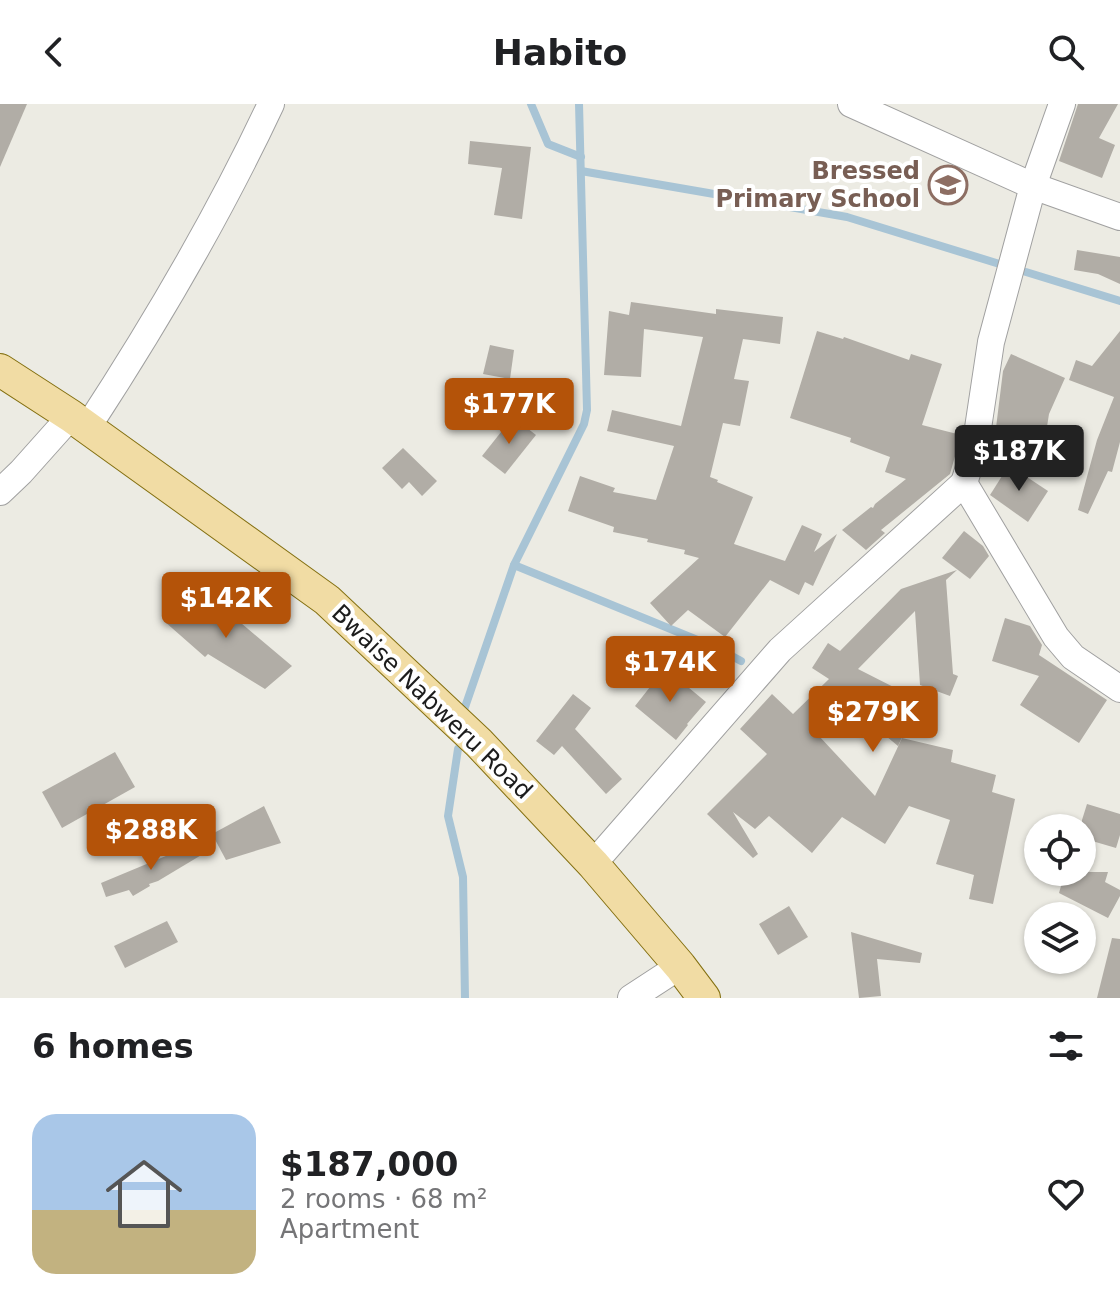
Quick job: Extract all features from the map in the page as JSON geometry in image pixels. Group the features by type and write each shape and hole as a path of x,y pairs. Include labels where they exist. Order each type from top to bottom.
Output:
{"main road":[{"name":"Bwaise Nabweru Road","path":"0,370 79,422 327,600 479,743 593,864 704,998"}],"street":[{"path":"0,492 79,422 131,362 203,238 271,104"},
{"path":"851,104 1033,186 1120,217"},
{"path":"593,864 780,650 964,483 975,448 991,342 1033,186 1062,104"},
{"path":"964,483 1056,637 1073,657 1120,689"},
{"path":"631,998 680,966"}],"building":[{"path":"0,104 27,104 0,167"},
{"path":"1078,104 1118,104 1099,138 1115,145 1102,178 1059,161"},
{"path":"470,141 531,147 522,219 494,215 502,168 468,164"},
{"path":"1077,250 1120,257 1120,284 1098,274 1074,270"},
{"path":"631,302 716,314 716,309 783,317 780,344 743,339 734,379 749,381 740,426 723,423 710,477 753,497 734,544 785,561 802,525 822,534 814,552 837,534 813,586 805,582 799,595 770,580 725,637 688,610 671,626 650,603 699,558 684,554 685,550 613,532 614,527 568,511 580,476 615,488 613,492 656,500 674,446 607,431 612,410 681,426 703,337 644,329 641,377 604,375 609,311 629,315"},
{"path":"817,331 909,360 911,354 942,364 922,425 961,435 950,474 881,530 885,533 866,550 842,530 906,479 885,472 890,457 850,442 851,438 790,418"},
{"path":"1120,331 1120,442 1112,472 1108,471 1088,514 1078,510 1097,440 1114,397 1069,380 1076,360 1092,366"},
{"path":"490,345 514,350 510,379 483,374"},
{"path":"1011,354 1065,378 1049,414 1046,433 1019,428 1018,446 994,444 1003,371"},
{"path":"513,417 536,435 505,474 482,456"},
{"path":"403,448 437,481 422,496 409,482 402,489 382,468"},
{"path":"1009,465 1048,491 1028,522 990,495"},
{"path":"964,531 983,546 989,556 970,579 942,558"},
{"path":"957,570 946,580 953,674 958,676 950,696 920,685 915,611 858,669 919,700 898,746 850,706 819,736 875,796 902,738 953,750 951,762 996,775 992,792 1015,799 993,904 969,899 974,875 936,864 950,820 909,806 885,844 842,817 812,853 769,816 755,829 733,812 758,854 753,858 707,814 767,754 740,729 772,694 793,714 829,679 812,668 828,643 840,651 901,589"},
{"path":"196,590 292,666 265,689 208,654 205,657 164,621"},
{"path":"1005,618 1030,626 1042,645 1039,655 1107,700 1079,743 1020,705 1039,676 992,661"},
{"path":"665,668 706,702 676,740 635,706"},
{"path":"573,694 591,708 575,729 622,779 606,794 562,746 554,755 536,741"},
{"path":"115,752 135,787 62,828 42,792"},
{"path":"1087,804 1120,814 1120,835 1116,848 1096,842 1096,814 1084,814"},
{"path":"264,806 281,843 226,860 212,834"},
{"path":"197,843 203,854 150,886 133,896 129,890 106,897 101,883"},
{"path":"1096,872 1108,872 1105,882 1120,890 1120,896 1108,918 1096,912 1096,902 1077,902 1059,893 1061,886 1096,886"},
{"path":"789,906 808,937 778,955 759,924"},
{"path":"167,921 178,942 125,968 114,946"},
{"path":"851,932 922,953 920,963 877,959 881,996 859,998"},
{"path":"1112,938 1120,939 1120,998 1097,998"}],"waterway":[{"path":"531,104 548,144 581,157"},
{"path":"464,710 514,565 584,424 587,410 579,104"},
{"path":"581,171 847,217 1006,266"},
{"path":"1026,272 1120,301"},
{"path":"514,565 717,648 741,661"},
{"path":"458,749 448,816 463,877 465,998"}],"place":[{"name":"Bressed Primary School","path":"948,185"}]}
